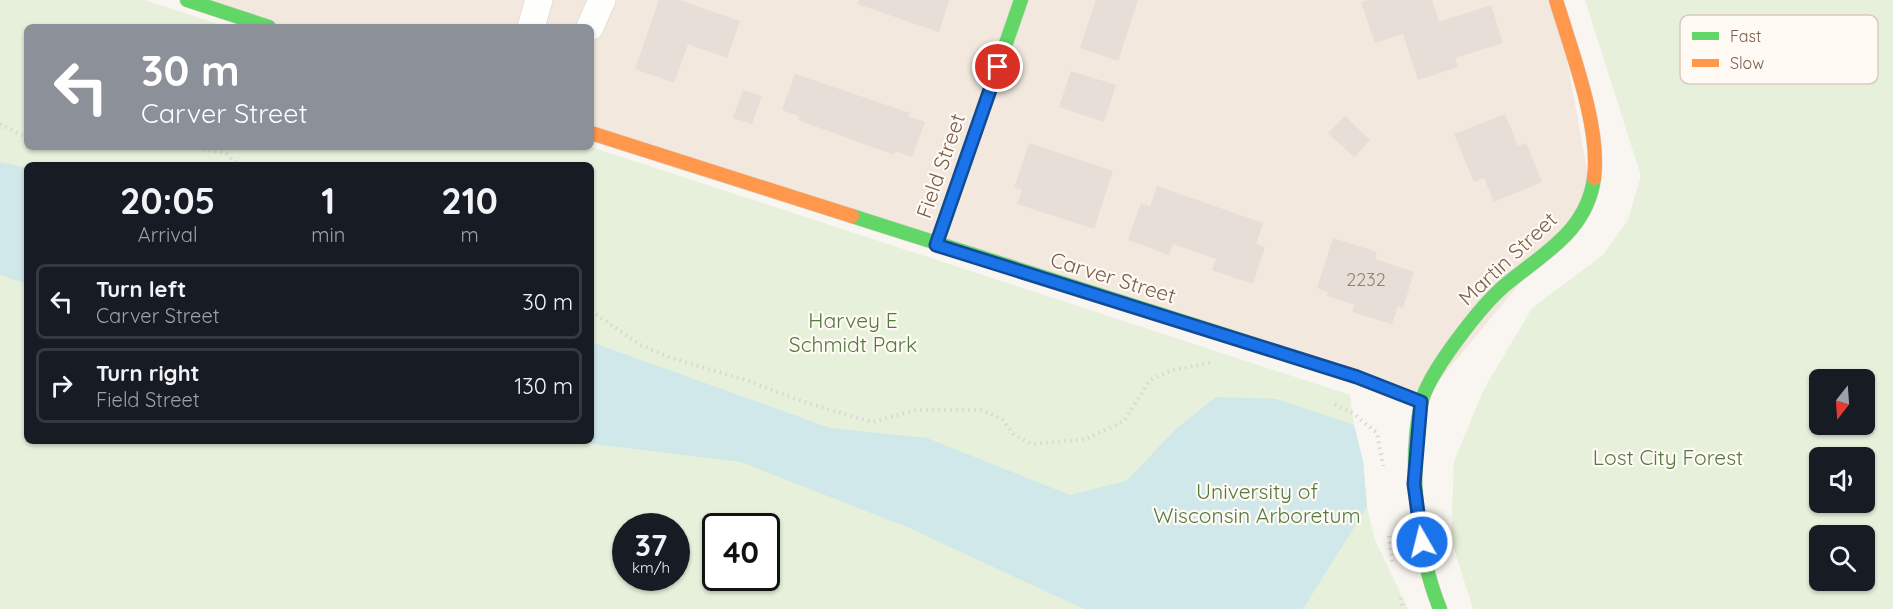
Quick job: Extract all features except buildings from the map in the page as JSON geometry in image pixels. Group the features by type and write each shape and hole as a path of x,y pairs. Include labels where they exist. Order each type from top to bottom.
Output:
{"street":[{"path":"532,24 539,0"},
{"path":"591,24 602,0"},
{"name":"Field Street","path":"936,245 1021,0"},
{"name":"Martin Street","path":"1421,402 1445,358 1474,317 1503,287 1568,236 1592,197 1597,158 1579,77 1556,0"},
{"path":"195,1 260,24"},
{"name":"Carver Street","path":"594,134 936,245 1357,377 1421,402"},
{"path":"1421,402 1414,484 1428,580 1440,609"}],"path":[{"path":"0,124 24,136"},
{"path":"208,150 224,152 236,162"},
{"path":"594,313 639,344 668,357 746,380 801,401 872,422 916,410 981,410 1002,419 1014,435 1032,444 1086,439 1125,421 1150,380 1172,370 1212,363"},
{"path":"1334,403 1354,414 1377,433 1384,468"},
{"path":"1388,526 1394,569"},
{"path":"1399,589 1403,609"}],"shaded area":[{"path":"187,0 1556,0 1592,197 1421,402 594,134 594,24 260,24"}],"green space":[{"name":"University of Wisconsin Arboretum","path":"0,0 145,0 218,24 24,24 24,150 594,150 594,148 1350,395 1354,425 1363,461 1367,507 1375,540 1408,609 0,609"},
{"name":"Lost City Forest","path":"1585,0 1893,0 1893,609 1473,609 1451,539 1454,461 1484,389 1532,308 1602,256 1628,220 1641,176"}],"water":[{"path":"0,162 24,167 24,283 0,275"},
{"path":"594,343 830,428 927,438 1070,495 1126,481 1177,428 1216,397 1276,399 1354,425 1363,461 1367,507 1303,609 1084,609 909,528 741,462 593,444"}],"traffic: fast":[{"path":"187,0 260,24"},
{"path":"936,245 1021,0"},
{"path":"1440,609 1432,587 1420,535 1415,480 1417,427 1425,391 1456,341 1482,309 1504,286 1561,240 1572,227 1590,197 1594,178"},
{"path":"852,216 1357,377 1421,402"}],"traffic: slow":[{"path":"1556,0 1589,113 1595,158 1594,178"},
{"path":"594,134 852,216"}],"route":[{"path":"998,67 936,245 1357,377 1421,402 1414,484 1422,542"}],"park label":[{"name":"Harvey E Schmidt Park","path":"853,333"}]}
